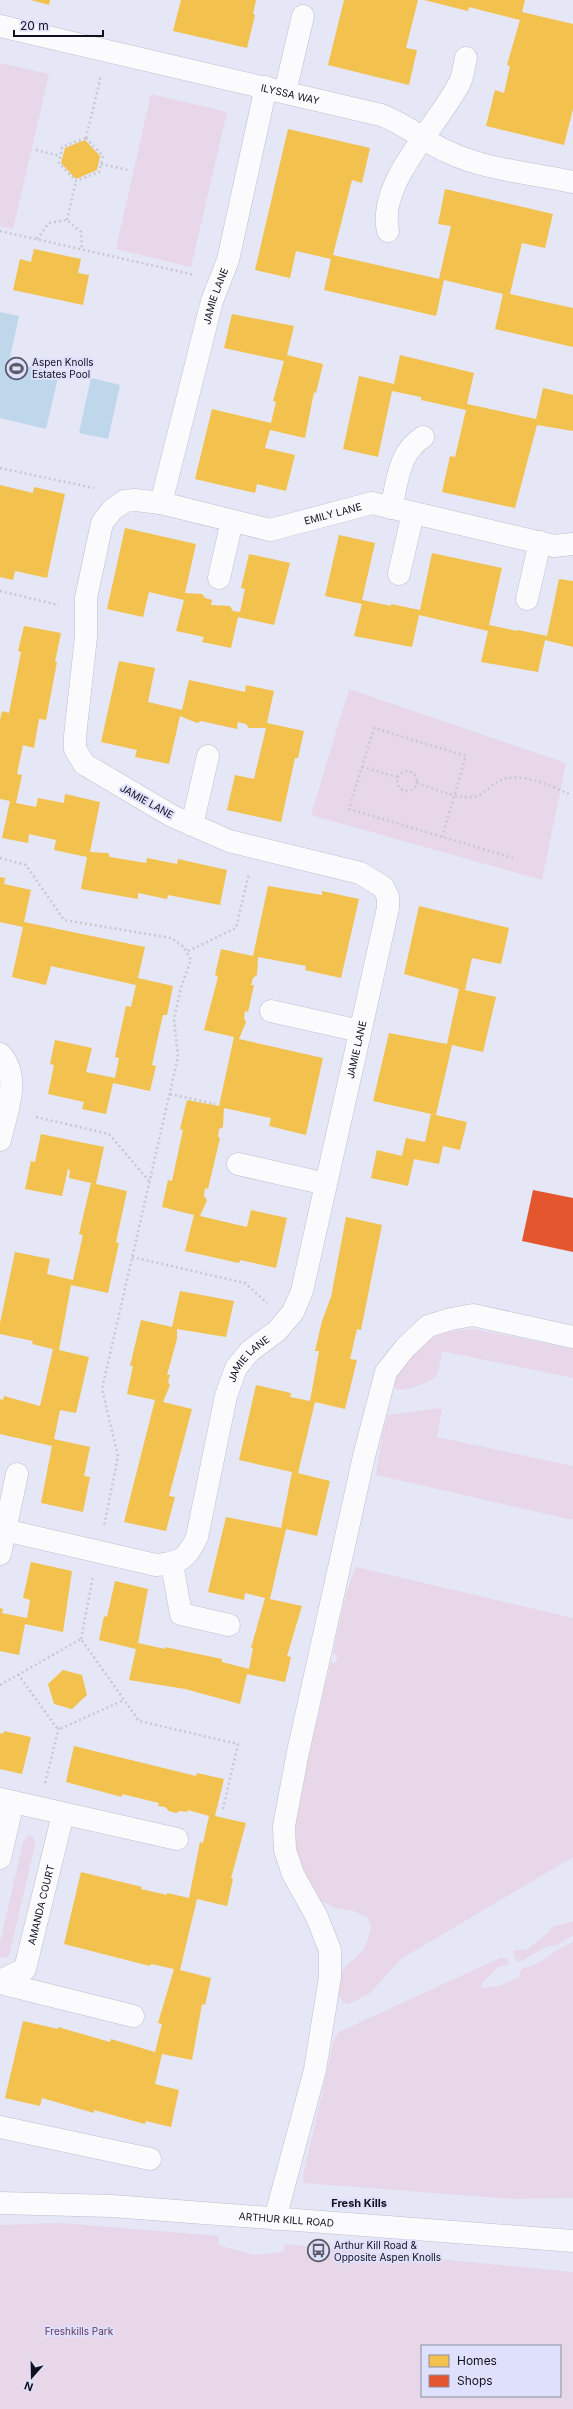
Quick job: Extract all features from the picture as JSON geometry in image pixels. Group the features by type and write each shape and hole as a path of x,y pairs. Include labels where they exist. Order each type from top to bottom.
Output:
{"street":[{"name":"JAMIE LANE","path":"161,503 212,301 228,260 276,90 303,16"},
{"name":"ILYSSA WAY","path":"0,26 381,115 400,122 447,152 474,161 573,182"},
{"path":"388,231 386,210 389,197 423,136 460,81 466,58"},
{"path":"392,508 403,458 413,444 423,437"},
{"name":"EMILY LANE","path":"102,523 108,514 125,501 135,500 161,503 270,530 372,503 554,546 573,544"},
{"path":"399,574 413,513"},
{"path":"219,578 232,521"},
{"name":"JAMIE LANE","path":"102,523 86,598 86,636 75,736 75,749 84,764 94,772 192,825 229,841 360,873 383,887 388,897 388,908 302,1291 293,1312 277,1331 250,1350 236,1368 226,1396 197,1537 192,1549 183,1559 172,1564"},
{"path":"527,599 540,542"},
{"path":"192,825 208,756"},
{"path":"271,1011 360,1031"},
{"path":"0,1054 11,1071 12,1088 0,1140"},
{"path":"238,1164 326,1184"},
{"path":"275,2219 315,2070 330,1977 330,1950 318,1917 293,1874 285,1850 284,1826 300,1744 364,1456 386,1372 405,1348 428,1326 451,1319 473,1315 573,1337"},
{"path":"0,1554 3,1530 17,1474"},
{"path":"3,1530 156,1564 172,1564 181,1614 229,1625"},
{"path":"0,1858 6,1801 177,1839"},
{"name":"AMANDA COURT","path":"0,1982 25,1969 63,1814"},
{"name":"AMANDA COURT","path":"0,1982 133,2016"},
{"path":"0,2127 150,2159"},
{"name":"ARTHUR KILL ROAD","path":"0,2203 112,2206 573,2241"}],"path":[{"path":"86,138 101,75"},
{"path":"76,181 59,163 62,147 86,138"},
{"path":"76,181 99,172 103,156 86,138"},
{"path":"36,150 60,156"},
{"path":"101,164 128,170"},
{"path":"67,220 76,181"},
{"path":"37,239 49,223 67,220"},
{"path":"67,220 81,232 82,249"},
{"path":"0,231 197,275"},
{"path":"0,468 94,488"},
{"path":"0,591 64,606"},
{"path":"442,837 466,756 374,728 349,809 442,837 513,858"},
{"path":"362,767 397,777"},
{"path":"409,770 415,774 416,783 411,790 405,791 397,785 397,777 403,771 409,770"},
{"path":"416,783 455,795 478,796 501,780 512,778 534,781 569,794"},
{"path":"0,858 26,865 64,920 171,938 188,951 190,965 180,987 174,1018 178,1057 102,1389 118,1456 103,1529"},
{"path":"188,951 236,928 250,867"},
{"path":"170,1094 215,1104"},
{"path":"36,1117 109,1134 150,1181"},
{"path":"132,1257 245,1283 271,1307"},
{"path":"94,1575 81,1639 139,1721 238,1744 223,1809"},
{"path":"0,1685 81,1639"},
{"path":"18,1674 56,1727 124,1700"},
{"path":"45,1786 59,1727"}],"green space":[{"path":"0,63 49,74 13,229 0,226"},
{"path":"151,94 227,112 191,267 116,249"},
{"path":"349,689 566,763 542,880 311,815"},
{"path":"474,1329 573,1349 573,1378 442,1351 438,1370 434,1378 423,1384 404,1390 396,1389 394,1383 400,1370 407,1359 425,1342 447,1333"},
{"path":"440,1408 442,1410 437,1437 573,1466 573,1520 376,1475 382,1435 388,1415"},
{"path":"356,1567 573,1618 573,1857 401,1959 370,1993 349,2004 343,2002 340,1998 338,1985 339,1977 346,1967 360,1954 364,1948 371,1927 368,1918 354,1911 336,1908 321,1901 311,1891 293,1851 296,1807 331,1662 336,1663 338,1655 333,1654 337,1632 345,1599"},
{"path":"28,1835 33,1837 35,1844 10,1952 8,1957 3,1958 0,1956 0,1943 23,1842"},
{"path":"573,1921 573,1935 557,1945 548,1946 519,1962 515,1959 513,1951 528,1949 550,1931 549,1928"},
{"path":"573,1942 573,2198 514,2199 304,2183 303,2177 334,2040 339,2032 500,1958 506,1958 510,1964 498,1967 482,1983 481,1988 499,1986 518,1978 522,1968 529,1967 542,1961 560,1948"},
{"name":"Freshkills Park","path":"60,2223 219,2236 218,2245 254,2255 284,2252 285,2244 573,2272 573,2409 0,2409 0,2225"}],"water":[{"name":"Aspen Knolls Estates Pool","path":"0,312 19,316 9,362 59,373 46,429 0,418"},
{"path":"91,378 120,385 108,439 79,433"}],"building: Homes":[{"path":"31,0 50,0 49,5"},
{"path":"181,0 256,0 253,14 255,15 247,48 173,31"},
{"path":"344,0 418,0 406,48 417,50 409,85 328,65"},
{"path":"424,0 525,0 522,12 573,24 573,109 564,145 486,126 495,90 504,93 510,66 507,65 520,20 469,7 468,11"},
{"path":"288,129 370,148 362,183 352,180 333,255 439,279 451,226 438,224 445,189 553,214 545,248 522,243 510,294 573,308 573,347 495,329 503,294 444,280 436,316 324,290 331,259 296,251 290,278 255,270"},
{"path":"85,140 100,156 97,170 76,179 61,163 65,148"},
{"path":"34,249 81,259 78,273 89,275 83,305 13,290 20,259 31,262"},
{"path":"232,314 294,326 287,355 323,364 316,393 314,392 305,438 270,430 265,448 295,455 286,491 257,484 255,493 195,479 212,409 271,423 276,402 273,401 284,361 224,348"},
{"path":"400,355 474,373 467,404 536,419 543,388 573,395 573,431 537,425 515,508 442,492 450,456 455,457 466,410 421,400 421,397 392,391 378,457 343,449 359,376 394,384"},
{"path":"0,485 33,493 34,487 65,494 47,578 15,571 13,580 0,577"},
{"path":"125,528 196,544 185,593 202,594 205,598 212,600 211,605 230,606 233,611 240,612 245,589 241,588 249,554 290,563 274,625 238,617 231,648 202,642 204,637 176,631 184,600 149,592 143,617 107,609"},
{"path":"339,535 375,543 362,600 391,606 391,604 420,610 432,553 502,568 489,625 517,631 547,636 559,579 573,581 573,647 545,640 538,672 481,662 488,631 419,615 412,647 354,636 362,604 325,596"},
{"path":"24,626 61,633 46,720 39,719 34,748 23,745 17,774 22,775 16,803 36,807 38,798 64,803 65,794 100,802 90,852 108,853 110,857 146,863 147,858 177,864 178,859 227,870 220,905 168,895 167,899 138,893 138,899 81,889 87,857 54,850 56,840 29,834 28,843 2,838 10,801 0,799 0,720 2,711 9,713 21,652 18,651"},
{"path":"119,661 155,668 148,702 182,710 189,680 245,692 246,685 274,691 267,723 304,731 298,758 295,758 281,822 227,810 235,775 254,779 266,728 249,728 246,724 238,722 237,729 201,721 197,723 180,716 169,764 135,757 137,750 101,742"},
{"path":"0,877 5,878 4,884 31,890 24,922 145,947 138,978 173,986 167,1015 163,1015 157,1041 152,1065 156,1066 150,1091 113,1083 106,1114 82,1109 84,1102 48,1094 54,1065 50,1064 55,1040 92,1048 86,1072 115,1078 119,1058 115,1057 126,1006 131,1007 136,985 51,966 46,985 12,977 23,927 0,922"},
{"path":"268,886 322,895 322,891 359,899 341,978 305,970 306,966 258,957 257,975 253,978 251,985 254,985 248,1012 245,1011 244,1018 246,1022 239,1039 323,1058 306,1135 269,1126 271,1118 224,1108 223,1127 219,1129 218,1137 220,1138 208,1189 205,1188 204,1196 207,1200 200,1216 247,1227 251,1210 287,1218 276,1268 240,1260 239,1263 185,1251 194,1215 162,1207 168,1180 172,1181 183,1130 180,1129 187,1100 219,1106 234,1037 204,1030 218,977 215,975 221,949 253,956"},
{"path":"419,906 509,928 501,964 472,958 465,990 496,997 483,1052 452,1045 436,1115 467,1122 460,1150 443,1146 439,1164 414,1159 408,1186 371,1178 377,1150 402,1156 406,1138 425,1142 431,1114 373,1101 389,1033 447,1044 459,989 404,974"},
{"path":"41,1134 104,1147 96,1184 127,1191 116,1242 119,1243 108,1293 71,1285 59,1350 89,1357 76,1413 60,1410 54,1439 90,1447 84,1476 90,1477 83,1512 41,1503 52,1446 0,1434 0,1399 3,1400 4,1396 40,1406 53,1349 32,1344 33,1341 0,1334 0,1323 15,1252 50,1259 47,1274 73,1280 83,1235 79,1234 91,1183 69,1178 70,1170 68,1169 62,1196 25,1189 31,1161 35,1162"},
{"path":"346,1217 382,1225 361,1330 357,1329 350,1359 357,1360 345,1409 315,1402 298,1473 330,1481 317,1536 286,1529 270,1599 302,1606 287,1656 291,1657 285,1682 247,1674 240,1704 185,1689 129,1680 136,1649 99,1640 104,1616 107,1617 115,1581 148,1589 138,1643 222,1659 222,1662 249,1669 253,1648 251,1648 265,1598 245,1593 244,1600 208,1592 226,1517 281,1528 292,1472 239,1460 256,1385 291,1393 290,1397 310,1401 319,1351 315,1351 322,1321 331,1297"},
{"path":"180,1291 234,1301 226,1337 177,1329 177,1339 167,1375 170,1375 168,1382 170,1385 163,1402 192,1409 169,1496 175,1497 166,1531 124,1522 155,1400 127,1394 133,1366 130,1366 141,1320 172,1327"},
{"path":"31,1562 72,1571 63,1632 25,1624 19,1655 0,1651 0,1608 3,1609 2,1613 27,1618 30,1600 23,1598"},
{"path":"63,1670 82,1675 87,1695 72,1709 54,1704 48,1684"},
{"path":"4,1731 31,1737 22,1774 0,1769 0,1733 3,1734"},
{"path":"74,1746 196,1776 197,1773 224,1779 215,1816 246,1823 231,1878 233,1879 227,1906 197,1899 180,1970 211,1978 205,2005 202,2004 192,2060 162,2054 155,2084 179,2090 171,2127 146,2121 145,2124 94,2110 94,2113 42,2098 40,2106 5,2098 23,2021 58,2029 58,2027 110,2042 111,2039 155,2052 162,2024 158,2023 174,1969 151,1964 150,1966 64,1944 81,1872 142,1887 141,1889 189,1898 200,1842 203,1843 209,1816 188,1810 187,1812 180,1811 176,1813 169,1811 165,1807 158,1806 159,1803 122,1794 122,1797 66,1782"}],"building: Shops":[{"path":"533,1190 573,1198 573,1252 522,1241"}],"place":[{"name":"Aspen Knolls Estates Pool","path":"17,368"},
{"name":"Arthur Kill Road & Opposite Aspen Knolls","path":"319,2251"}],"district":[{"name":"Fresh Kills","path":"359,2203"}]}
